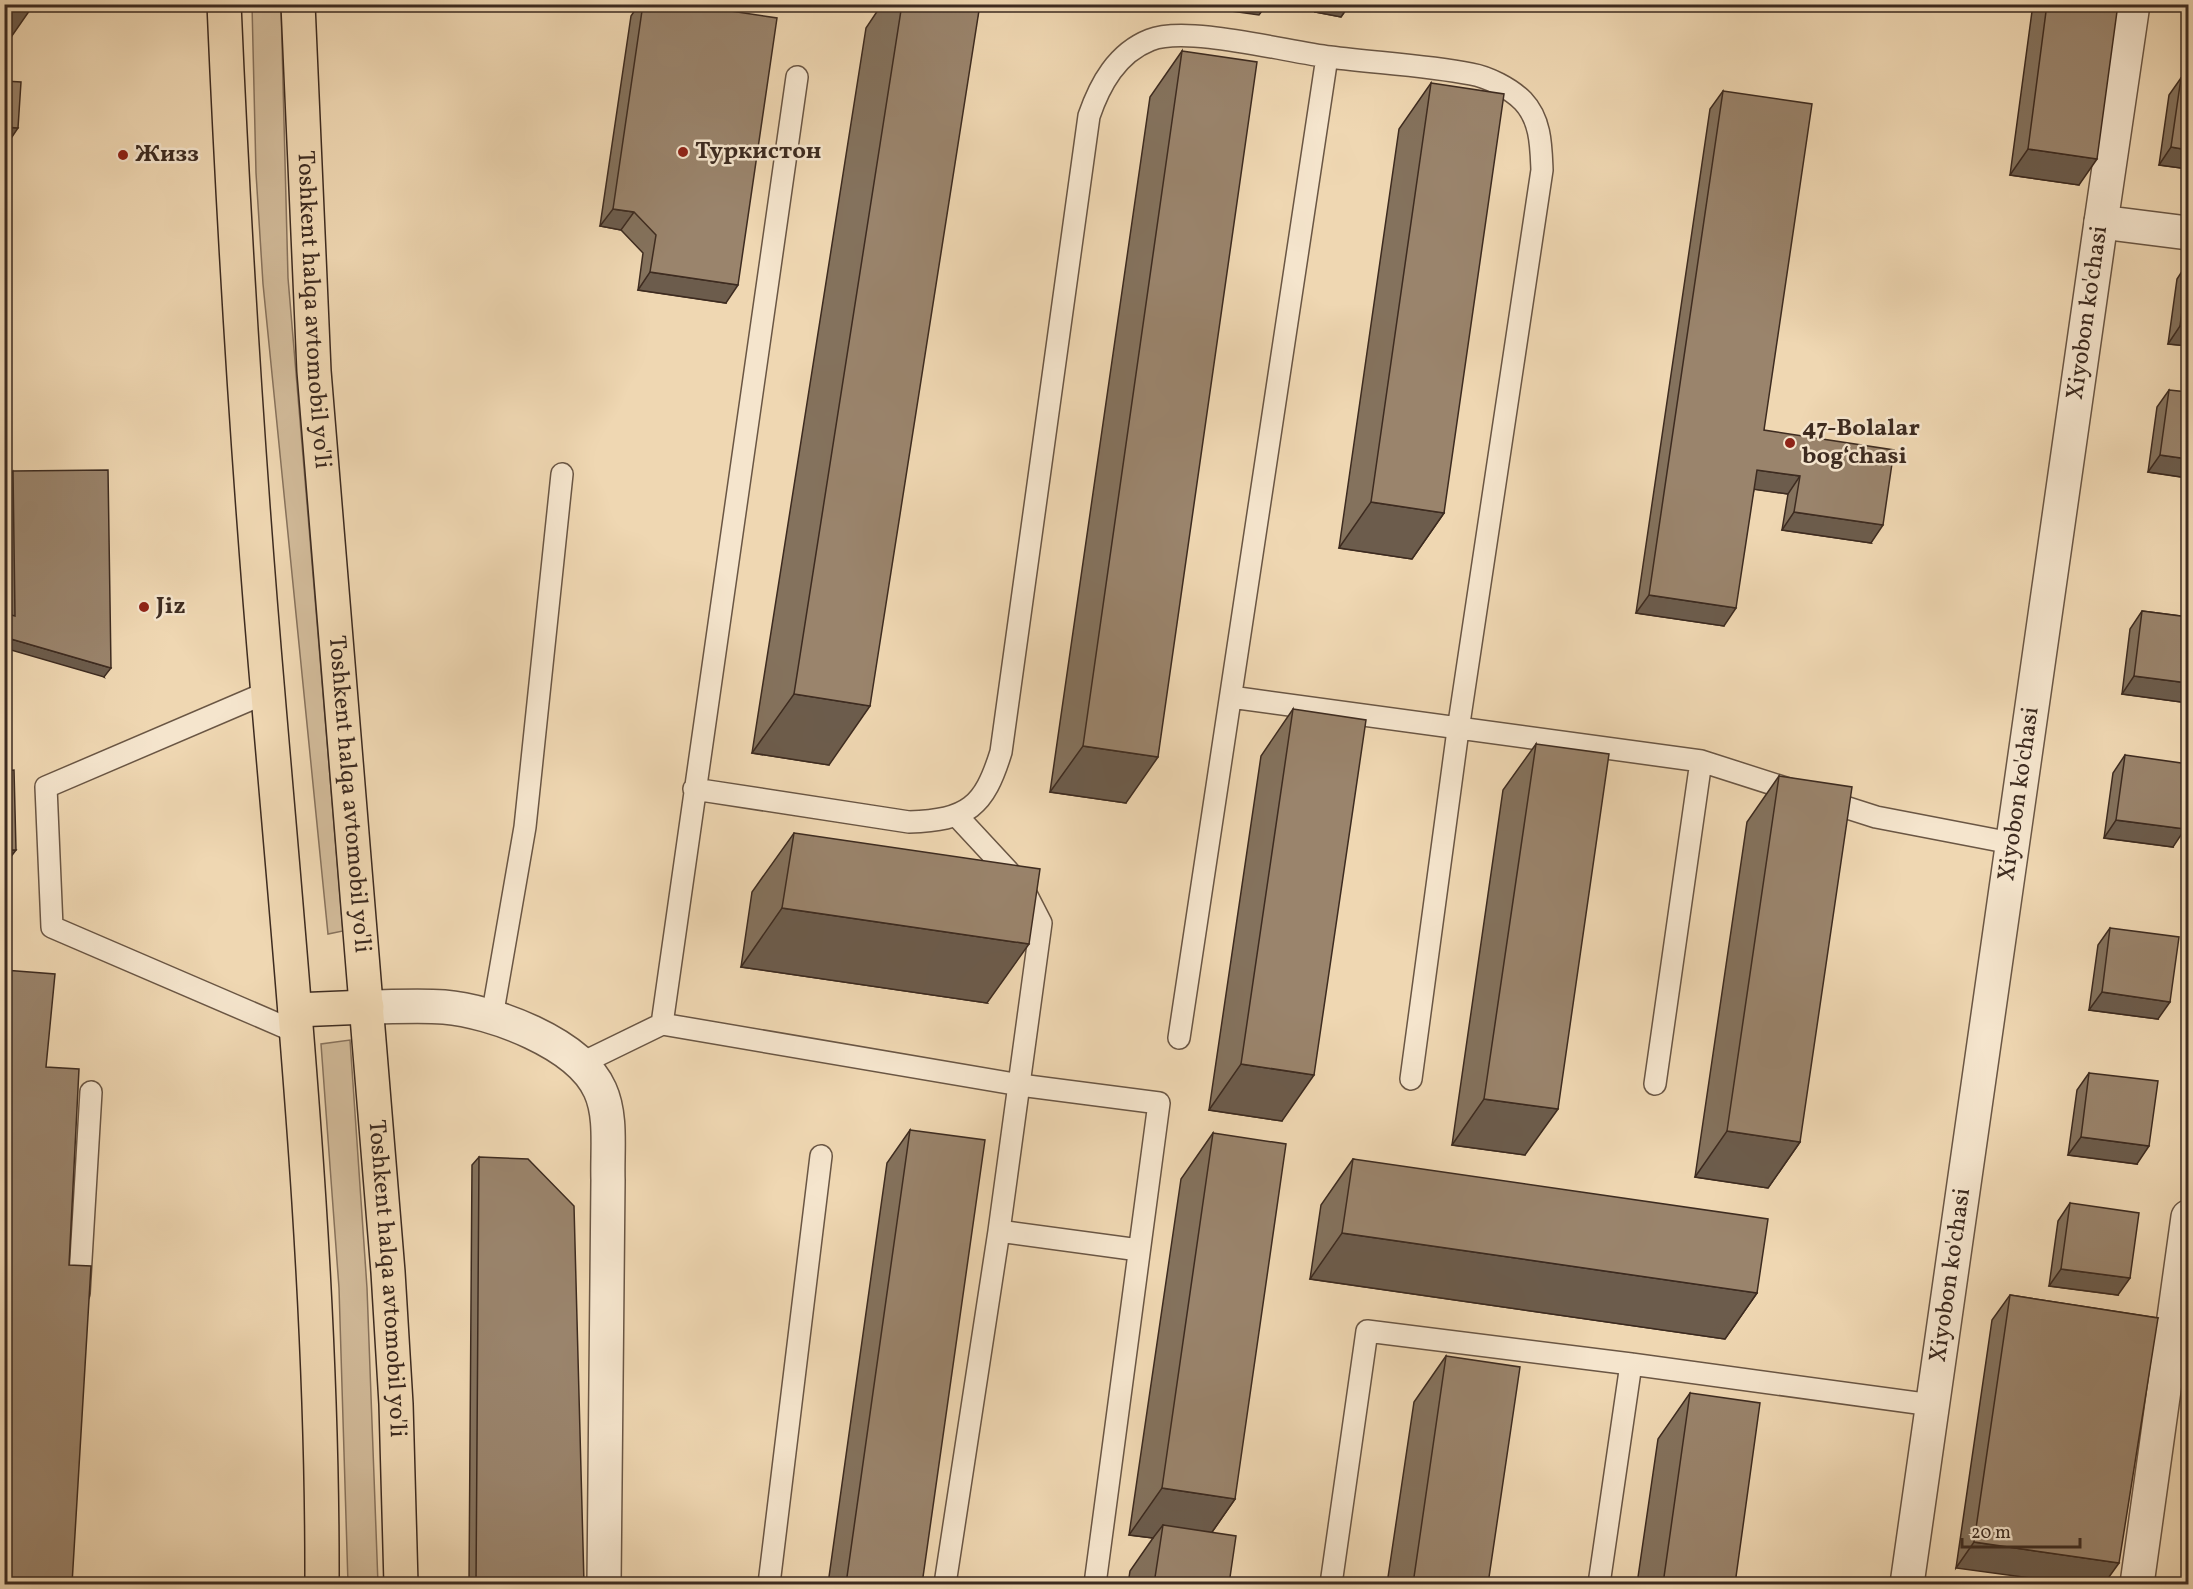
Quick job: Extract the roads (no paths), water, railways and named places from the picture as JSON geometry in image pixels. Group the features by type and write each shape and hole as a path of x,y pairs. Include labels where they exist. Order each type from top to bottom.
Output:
{"highway":[{"path":"224,4 237,278 295,1021 312,1275 322,1584"},
{"name":"Toshkent halqa avtomobil yo'li","path":"298,4 314,371 388,1272 396,1404 400,1584"},
{"path":"295,1021 367,1008"}],"street":[{"name":"Xiyobon ko'chasi","path":"1907,1584 2011,843 2133,4"},
{"path":"2101,222 2188,233"},
{"path":"367,1008 444,1007 492,1017 530,1032 582,1063 600,1090 607,1120 608,1300 604,1584"},
{"path":"2137,1584 2188,1217"}],"lane":[{"path":"694,789 909,822 934,821 956,815 978,803 992,782 1001,752 1089,116 1098,89 1128,53 1150,39 1183,34 1327,57 1473,74 1498,84 1523,101 1536,120 1541,141 1542,170 1458,730 1412,1078"},
{"path":"1179,1038 1327,57"},
{"path":"662,1024 797,77"},
{"path":"492,1017 525,827 562,474"},
{"path":"268,692 46,787 52,927 295,1021"},
{"path":"1231,697 1458,730 1701,761 1876,817 2011,843"},
{"path":"1655,1084 1701,761"},
{"path":"945,1584 999,1230 1041,922 1022,886 956,815"},
{"path":"582,1063 662,1024 1020,1085 1159,1103 1095,1584"},
{"path":"77,1315 91,1092"},
{"path":"769,1584 820,1156"},
{"path":"999,1230 1139,1250"},
{"path":"1331,1584 1367,1331 1932,1405"},
{"path":"1599,1584 1632,1364"}],"place":[{"name":"Туркистон","path":"683,152"},
{"name":"Жизз","path":"123,155"},
{"name":"47-Bolalar bogʻchasi","path":"1790,443"},
{"name":"Jiz","path":"144,607"}]}
